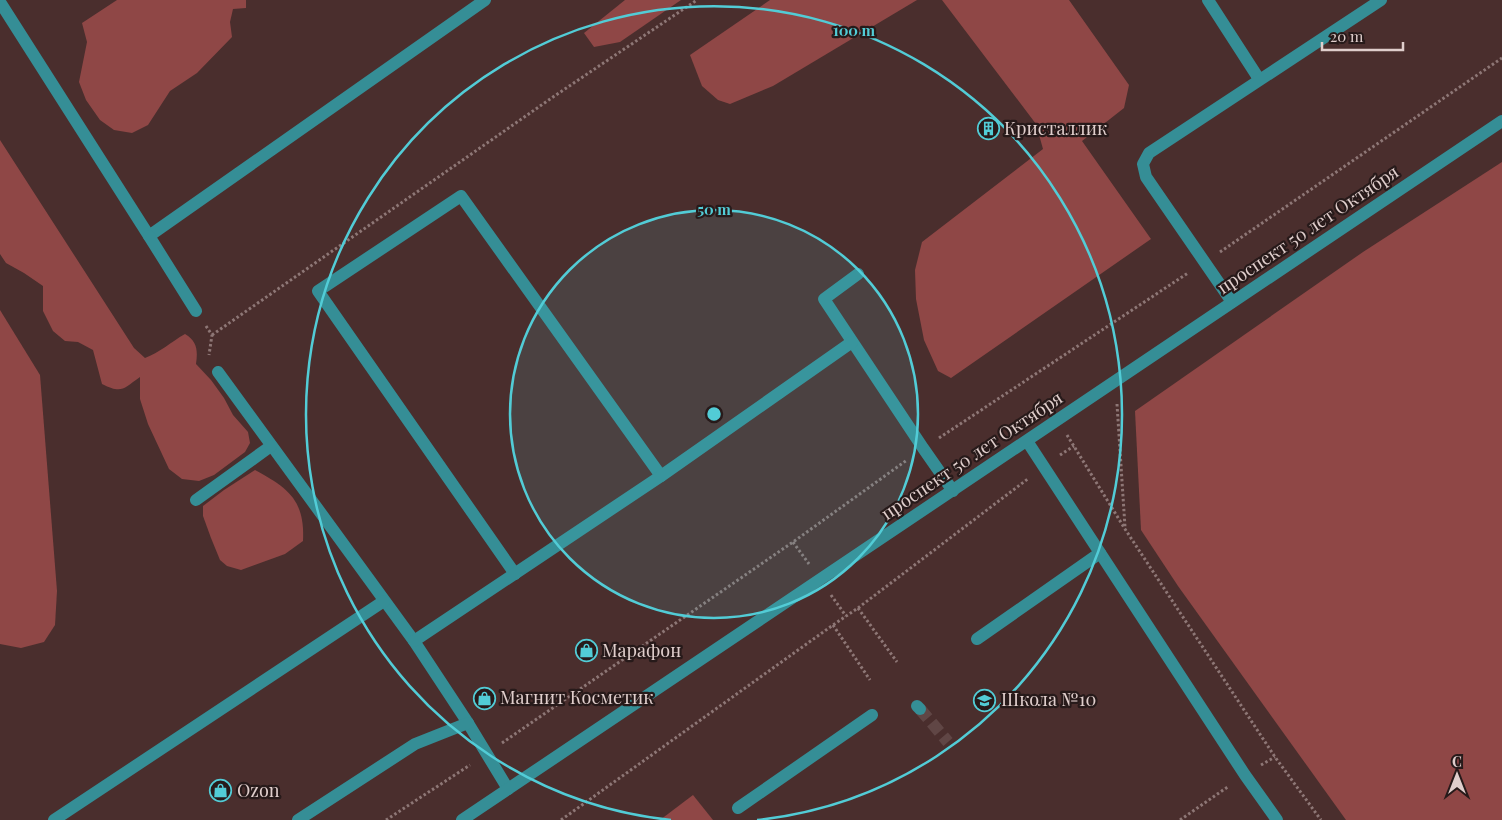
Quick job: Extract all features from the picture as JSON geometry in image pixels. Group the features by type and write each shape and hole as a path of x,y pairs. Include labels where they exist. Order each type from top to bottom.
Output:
{"street":[{"path":"149,236 485,0"},
{"path":"1208,0 1259,79"},
{"path":"1232,302 1146,177 1143,164 1149,153 1381,0"},
{"path":"0,2 196,311"},
{"name":"проспект 50 лет Октября","path":"462,820 1502,121"},
{"path":"515,574 318,291 460,196 661,476"},
{"path":"858,274 824,299 953,491"},
{"path":"414,641 661,476 852,342"},
{"path":"218,372 414,641 468,722 508,789"},
{"path":"1027,441 1245,775 1277,820"},
{"path":"196,500 271,446"},
{"path":"978,639 1100,553"},
{"path":"54,820 384,601"},
{"path":"738,808 872,715"},
{"path":"298,820 415,744 468,722"}],"path":[{"path":"212,335 553,97 697,0"},
{"path":"1116,381 1125,529"},
{"path":"1058,420 1125,529 1275,758 1321,820"},
{"path":"561,820 858,608 1044,466 1074,446"},
{"path":"858,608 897,662"},
{"path":"833,625 870,680"}],"shaded area":[{"path":"117,0 246,0 246,8 233,9 230,22 232,37 197,73 170,91 148,125 132,133 114,130 100,120 86,100 79,82 87,42 82,23"},
{"path":"625,0 681,0 620,42 594,47 584,33"},
{"path":"770,0 917,0 773,86 730,104 718,100 702,86 690,55"},
{"path":"942,0 1069,0 1129,85 1124,108 1082,141 1151,239 951,378 938,371 924,340 916,299 915,270 922,242 1043,149 1036,124"},
{"path":"0,140 134,348 145,358 185,334 194,343 197,350 196,364 211,380 233,415 248,432 250,443 245,452 214,475 199,481 182,479 169,469 148,424 140,399 140,377 122,389 114,389 102,384 93,350 78,342 65,341 53,331 43,311 43,286 6,263 0,254"},
{"path":"1502,162 1502,820 1346,820 1178,586 1141,530 1135,411 1363,252"},
{"path":"0,310 40,375 57,591 55,625 44,642 21,648 0,644"},
{"path":"255,470 277,483 292,497 301,515 303,541 285,554 241,570 227,566 220,560 203,516 203,506"},
{"path":"693,795 713,820 660,820"}],"tunnel":[{"path":"920,709 948,742"}],"place":[{"name":"Кристаллик","path":"988,129"},
{"name":"Марафон","path":"586,651"},
{"name":"Магнит Косметик","path":"484,698"},
{"name":"Школа №10","path":"985,700"},
{"name":"Ozon","path":"221,791"}]}
